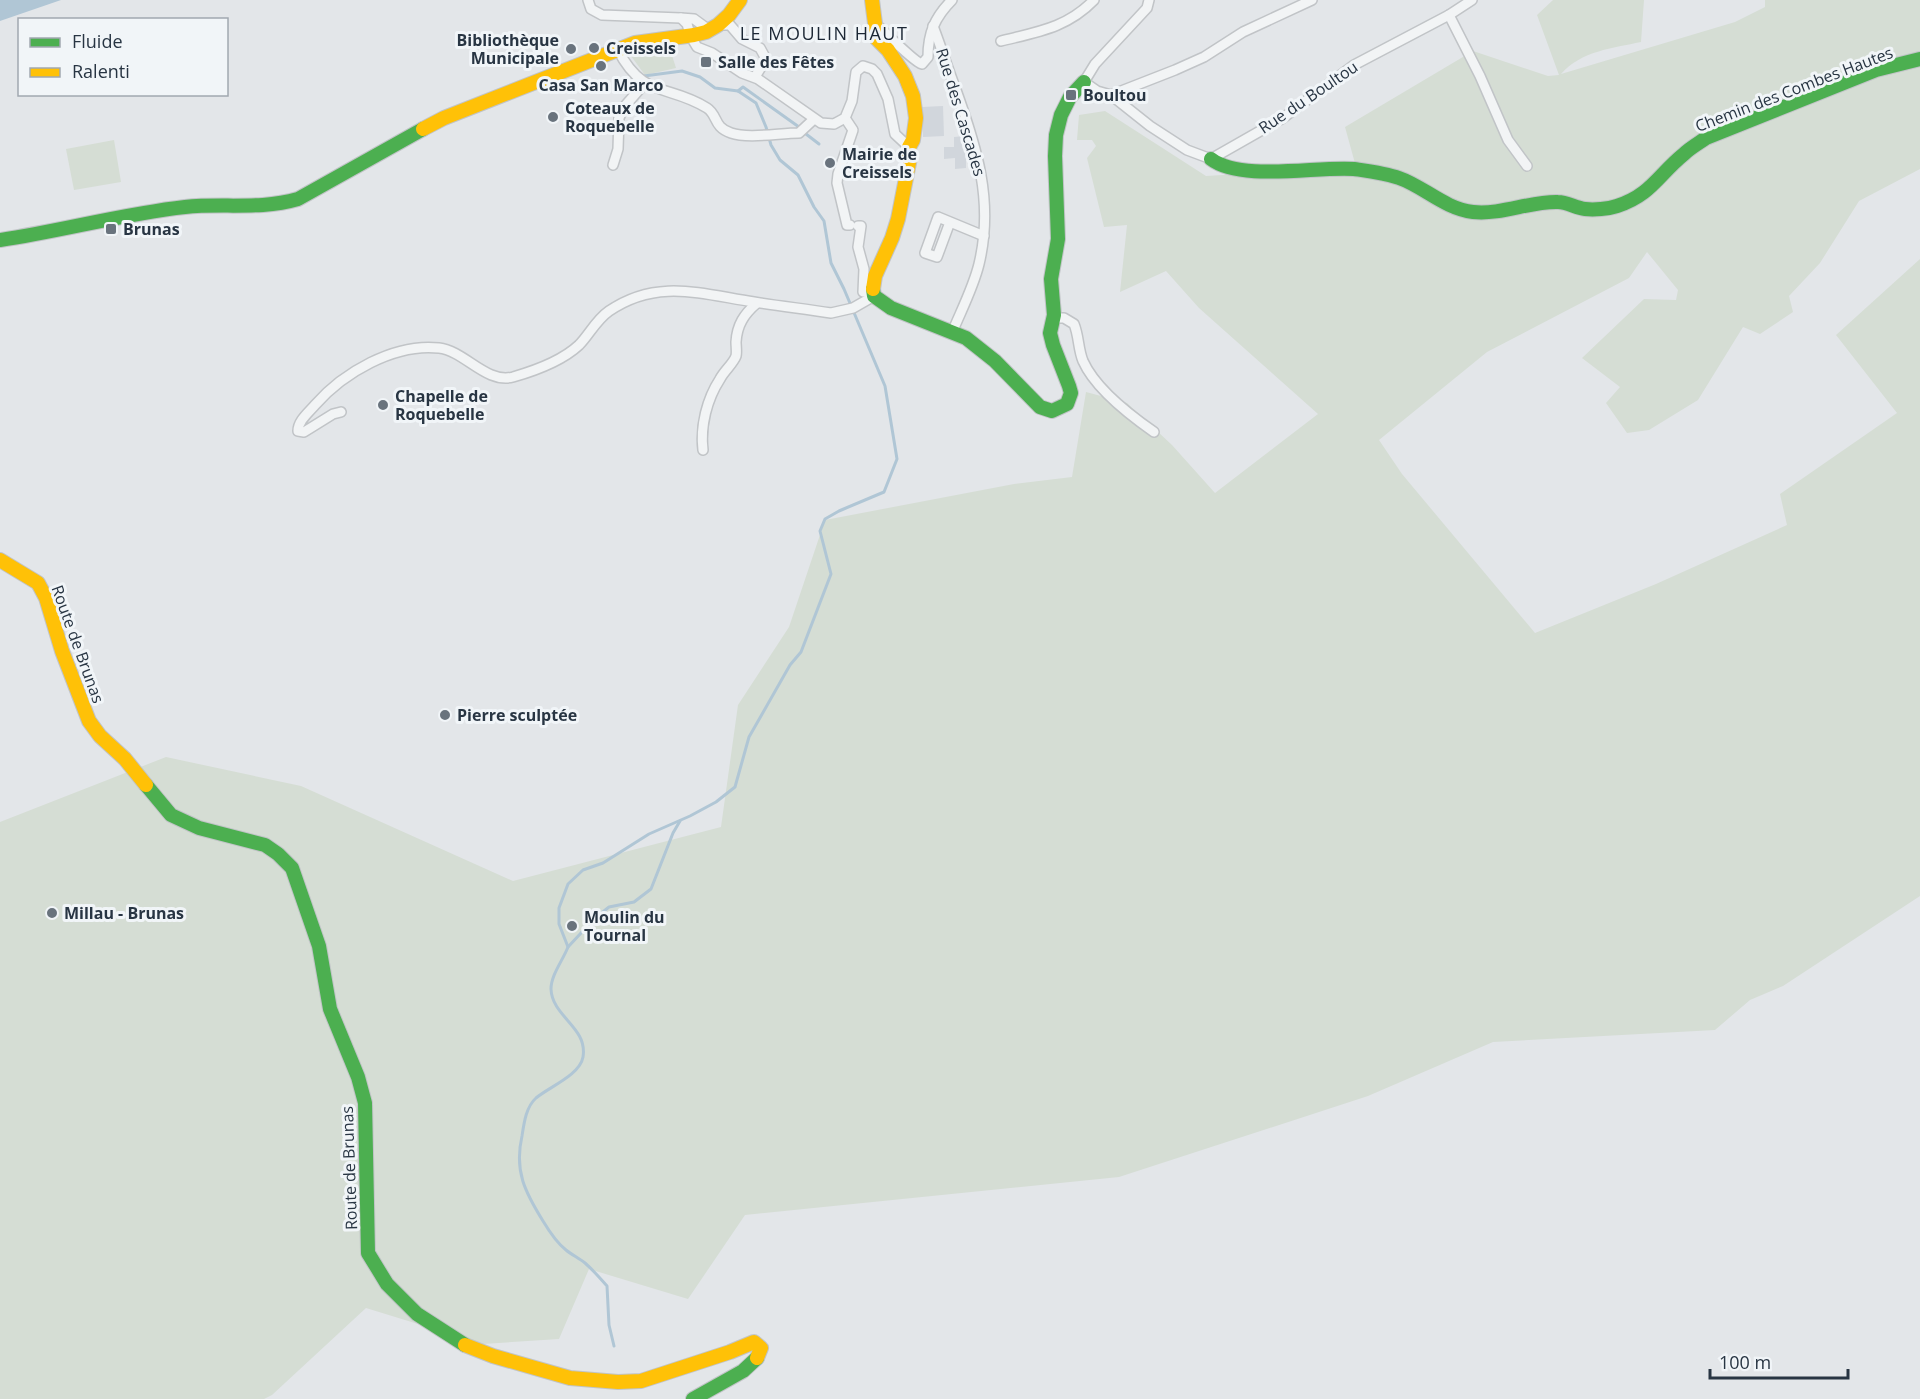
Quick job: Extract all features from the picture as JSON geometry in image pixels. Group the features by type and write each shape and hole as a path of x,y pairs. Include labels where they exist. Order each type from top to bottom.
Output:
{"street":[{"path":"588,0 591,9 602,15 694,19 709,31"},
{"path":"740,0 732,14 709,31 697,46 712,53 741,73 755,77 814,119 828,125 845,118 852,100 856,72 863,66 867,66 877,74 884,86 891,108 895,134 909,147"},
{"path":"0,240 181,208 213,206 260,208 285,204 309,194 444,118 648,40 709,31 738,18 748,0"},
{"path":"872,0 877,39 888,50 906,76 913,96 916,118 913,140 909,147 910,158 898,219 875,276 873,294 878,301 896,309 953,329 978,346 1040,407 1052,411 1067,404 1071,393 1050,338 1050,330 1055,318 1051,299 1051,278 1057,252 1059,225 1054,154 1063,112 1071,95 1084,82 1095,64 1147,8 1149,0"},
{"path":"875,22 916,63 922,64 928,57 928,43 939,13 952,0"},
{"path":"1001,41 1058,26 1072,19 1094,0"},
{"path":"1111,95 1185,66 1204,57 1243,32 1312,0"},
{"name":"Rue du Boultou","path":"1211,159 1283,118 1353,65 1449,15 1472,0"},
{"path":"1449,15 1480,76 1508,140 1527,166"},
{"path":"681,18 687,24 742,39 760,48 766,59 755,77"},
{"name":"Rue des Cascades","path":"933,26 965,117 985,190 984,236 979,265 953,329"},
{"path":"618,50 624,62 645,83 709,109 719,127 731,133 743,136 799,133 814,119"},
{"name":"Chemin des Combes Hautes","path":"1211,159 1220,166 1251,170 1295,172 1353,169 1400,178 1438,200 1471,212 1493,212 1560,202 1585,209 1614,207 1635,199 1651,188 1683,154 1706,138 1876,70 1920,59"},
{"path":"1084,82 1097,92 1111,95 1150,126 1187,150 1211,159"},
{"path":"614,165 618,149 619,118 624,106 645,83"},
{"path":"845,118 854,130 837,183 847,225 861,226 858,247 864,269 863,292 873,294"},
{"path":"950,222 984,236"},
{"path":"341,412 333,414 304,432 298,431 302,420 331,387 347,375 374,361 404,352 441,348 462,357 492,375 501,378 513,377 560,358 577,347 605,314 636,296 671,290 690,291 831,313 851,309 873,294"},
{"path":"703,450 701,435 711,397 719,380 736,356 737,333 741,320 757,303"},
{"path":"1055,318 1064,318 1074,324 1083,362 1093,376 1122,409 1154,432"},
{"name":"Route de Brunas","path":"0,560 38,583 46,598 62,651 89,721 100,736 125,759 171,815 199,828 265,845 292,868 319,946 330,1009 363,1095 368,1252 387,1284 417,1314 462,1344 493,1356 570,1378 618,1383 640,1381 730,1352 746,1344 754,1342 759,1345 761,1348 758,1357 745,1370 693,1399"}],"shaded area":[{"path":"1553,0 1644,0 1641,42 1588,55 1569,66 1561,74 1735,22 1765,7 1765,0 1920,0 1920,169 1859,201 1820,263 1789,296 1793,312 1760,334 1743,327 1698,400 1649,430 1627,433 1606,403 1620,387 1582,358 1644,299 1676,300 1678,290 1647,252 1629,278 1487,352 1379,440 1402,474 1535,633 1656,584 1787,525 1780,494 1897,413 1836,335 1920,259 1920,896 1783,986 1750,1000 1715,1030 1493,1042 1368,1096 1119,1177 745,1215 688,1299 589,1269 559,1339 483,1344 366,1308 272,1395 264,1399 0,1399 0,822 166,757 301,786 513,881 721,827 738,705 789,627 825,520 1014,484 1072,477 1086,392 1127,403 1172,445 1215,493 1318,414 1199,308 1166,271 1120,292 1127,225 1104,227 1087,158 1096,146 1092,140 1077,140 1079,115 1105,111 1206,176 1356,167 1345,127 1473,51 1548,76 1559,75 1537,15"},
{"path":"669,46 676,68 645,75 631,56 657,47"},
{"path":"943,106 944,136 923,137 922,107"},
{"path":"965,136 965,146 969,147 966,168 955,169 955,158 944,159 944,147 954,147 954,137"},
{"path":"114,140 121,182 74,190 66,149"}],"water":[{"path":"0,0 61,0 0,21"}],"waterway":[{"path":"614,1346 609,1325 607,1286 583,1261 566,1250 553,1237 526,1191 520,1171 520,1149 530,1106 536,1098 570,1075 581,1063 583,1057 580,1038 557,1007 551,989 555,973 568,947 559,924 559,908 568,884 583,870 603,863 649,834 716,802 735,787 749,737 790,665 801,652 831,574 820,531 825,519 884,492 897,459 885,386 831,263 824,221 814,207 798,175 780,160 771,145 756,103 738,91 715,88 700,77 682,71 644,76"},
{"path":"738,91 743,87 799,127"},
{"path":"806,134 819,144"},
{"path":"568,947 594,919 609,907 634,902 651,889 680,821"}],"traffic: fast":[{"path":"1211,159 1224,166 1241,170 1280,172 1354,169 1382,173 1408,182 1453,207 1473,212 1495,212 1547,202 1561,202 1585,209 1605,209 1638,196 1654,184 1686,152 1706,138 1876,70 1920,59"},
{"path":"873,289 874,296 891,308 966,338 995,361 1040,407 1052,411 1067,404 1071,393 1050,333 1054,315 1051,279 1058,239 1056,135 1061,115 1070,97 1084,82"},
{"path":"0,240 162,210 199,206 270,204 298,199 423,129"},
{"path":"146,785 171,815 199,828 265,845 292,868 319,946 330,1009 358,1077 365,1103 368,1253 387,1284 417,1314 465,1345"},
{"path":"693,1399 743,1371 757,1358"}],"traffic: slow":[{"path":"423,129 444,118 635,43 706,32 729,15 740,0"},
{"path":"872,0 877,39 888,50 905,76 913,96 916,118 913,140 909,147 910,158 898,219 875,276 873,289"},
{"path":"0,560 38,583 46,598 62,651 89,721 146,785"},
{"path":"465,1345 493,1356 570,1378 618,1382 641,1381 754,1342 761,1348 757,1358"}],"place":[{"name":"Creissels","path":"594,48"},
{"name":"Bibliothèque Municipale","path":"571,49"},
{"name":"Salle des Fêtes","path":"706,62"},
{"name":"Casa San Marco","path":"601,66"},
{"name":"Boultou","path":"1071,95"},
{"name":"Coteaux de Roquebelle","path":"553,117"},
{"name":"Mairie de Creissels","path":"830,163"},
{"name":"Brunas","path":"111,229"},
{"name":"Chapelle de Roquebelle","path":"383,405"},
{"name":"Pierre sculptée","path":"445,715"},
{"name":"Millau - Brunas","path":"52,913"},
{"name":"Moulin du Tournal","path":"572,926"}],"district":[{"name":"LE MOULIN HAUT","path":"824,34"}]}
